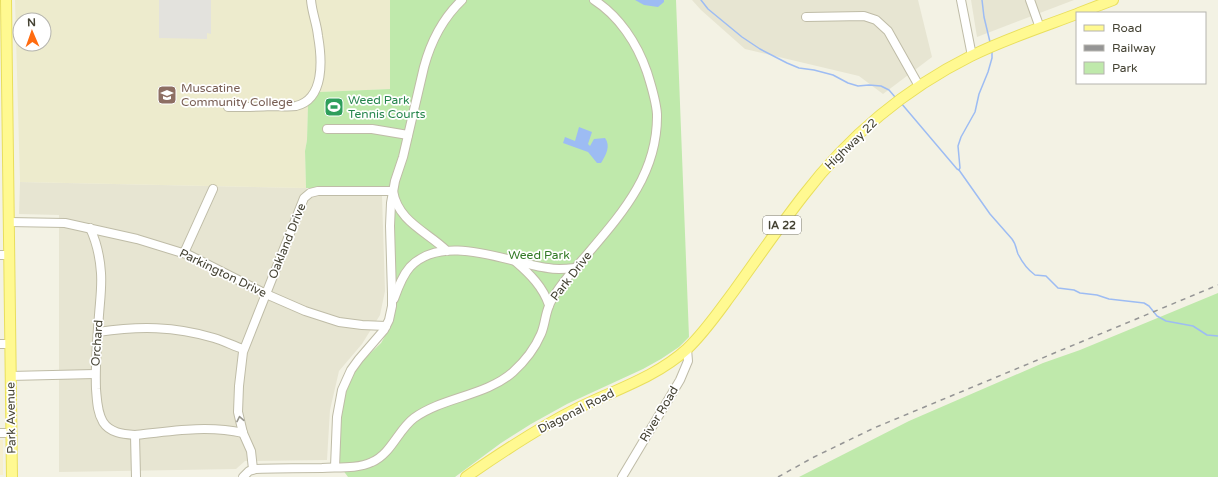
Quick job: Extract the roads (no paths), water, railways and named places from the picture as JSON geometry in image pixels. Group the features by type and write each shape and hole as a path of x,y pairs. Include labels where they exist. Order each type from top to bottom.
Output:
{"main road":[{"name":"Park Avenue","path":"6,0 4,76 9,222 5,255 5,344 10,376 12,477"},
{"name":"Highway 22","path":"1081,12 1113,0"},
{"name":"Highway 22","path":"687,349 709,326 799,202 831,162 865,128 919,86 972,56 1076,14"},
{"name":"Diagonal Road","path":"466,477 526,436 578,408 658,370 687,349"}],"street":[{"path":"228,107 296,106 307,100 312,95 318,85 320,68 318,37 312,9 312,0"},
{"path":"392,306 390,217 393,191 428,53 442,24 462,0"},
{"name":"Park Drive","path":"252,469 335,468 371,463 377,460 384,453 406,425 419,415 506,378 520,365 537,342 544,326 549,305 560,286 602,238 634,196 642,182 650,161 656,127 657,114 652,87 636,46 618,20 594,0"},
{"path":"961,0 972,56"},
{"path":"1030,0 1040,28"},
{"path":"806,17 864,16 876,20 888,31 919,86"},
{"path":"327,129 372,129 408,135"},
{"path":"184,253 213,189"},
{"name":"Oakland Drive","path":"252,469 251,451 243,434 238,412 243,349 304,198 310,193 327,190 393,191"},
{"path":"393,191 403,213 418,228 439,243 447,251"},
{"path":"390,217 394,214 403,213"},
{"name":"Parkington Drive","path":"9,222 57,222 137,239 202,260 266,294 305,311 329,319 362,325 386,326"},
{"name":"Orchard","path":"90,228 100,255 101,288 95,374 98,409 102,421 114,431 124,434 135,435 197,430 216,430 243,434"},
{"path":"335,468 337,417 342,390 352,370 386,326 400,285 410,267 429,254 456,251 490,255 550,268 575,268"},
{"path":"513,260 539,286 549,305"},
{"path":"98,332 134,328 167,328 211,337 243,349"},
{"name":"River Road","path":"622,477 680,380 688,360 687,349"},
{"path":"10,376 95,374"},
{"path":"0,433 11,433"},
{"path":"135,435 136,477"},
{"path":"243,477 252,469"}],"water":[{"path":"635,0 664,0 664,2 658,7 644,5"},
{"path":"579,127 592,132 588,144 590,146 594,139 605,138 607,141 608,147 601,163 597,163 588,152 563,143 565,137 575,141"}],"waterway":[{"path":"701,0 708,9 742,37 760,49 787,63 799,68 833,75 848,83 858,86 881,86 889,90 895,97"},
{"path":"982,0 984,17 990,42"},
{"path":"959,170 958,146 961,137 975,112 979,94 992,58 992,52"},
{"path":"901,103 959,170 990,214 1012,239 1021,260 1035,275 1046,276 1058,288 1074,290 1080,293 1097,295 1109,299 1144,303 1149,306 1157,316 1166,321 1193,326 1207,335 1218,336"}],"railway":[{"path":"778,477 814,457 874,428 1218,285"}],"place":[{"name":"Muscatine Community College","path":"167,95"},
{"name":"Weed Park Tennis Courts","path":"334,107"}],"park label":[{"name":"Weed Park","path":"539,255"}]}
